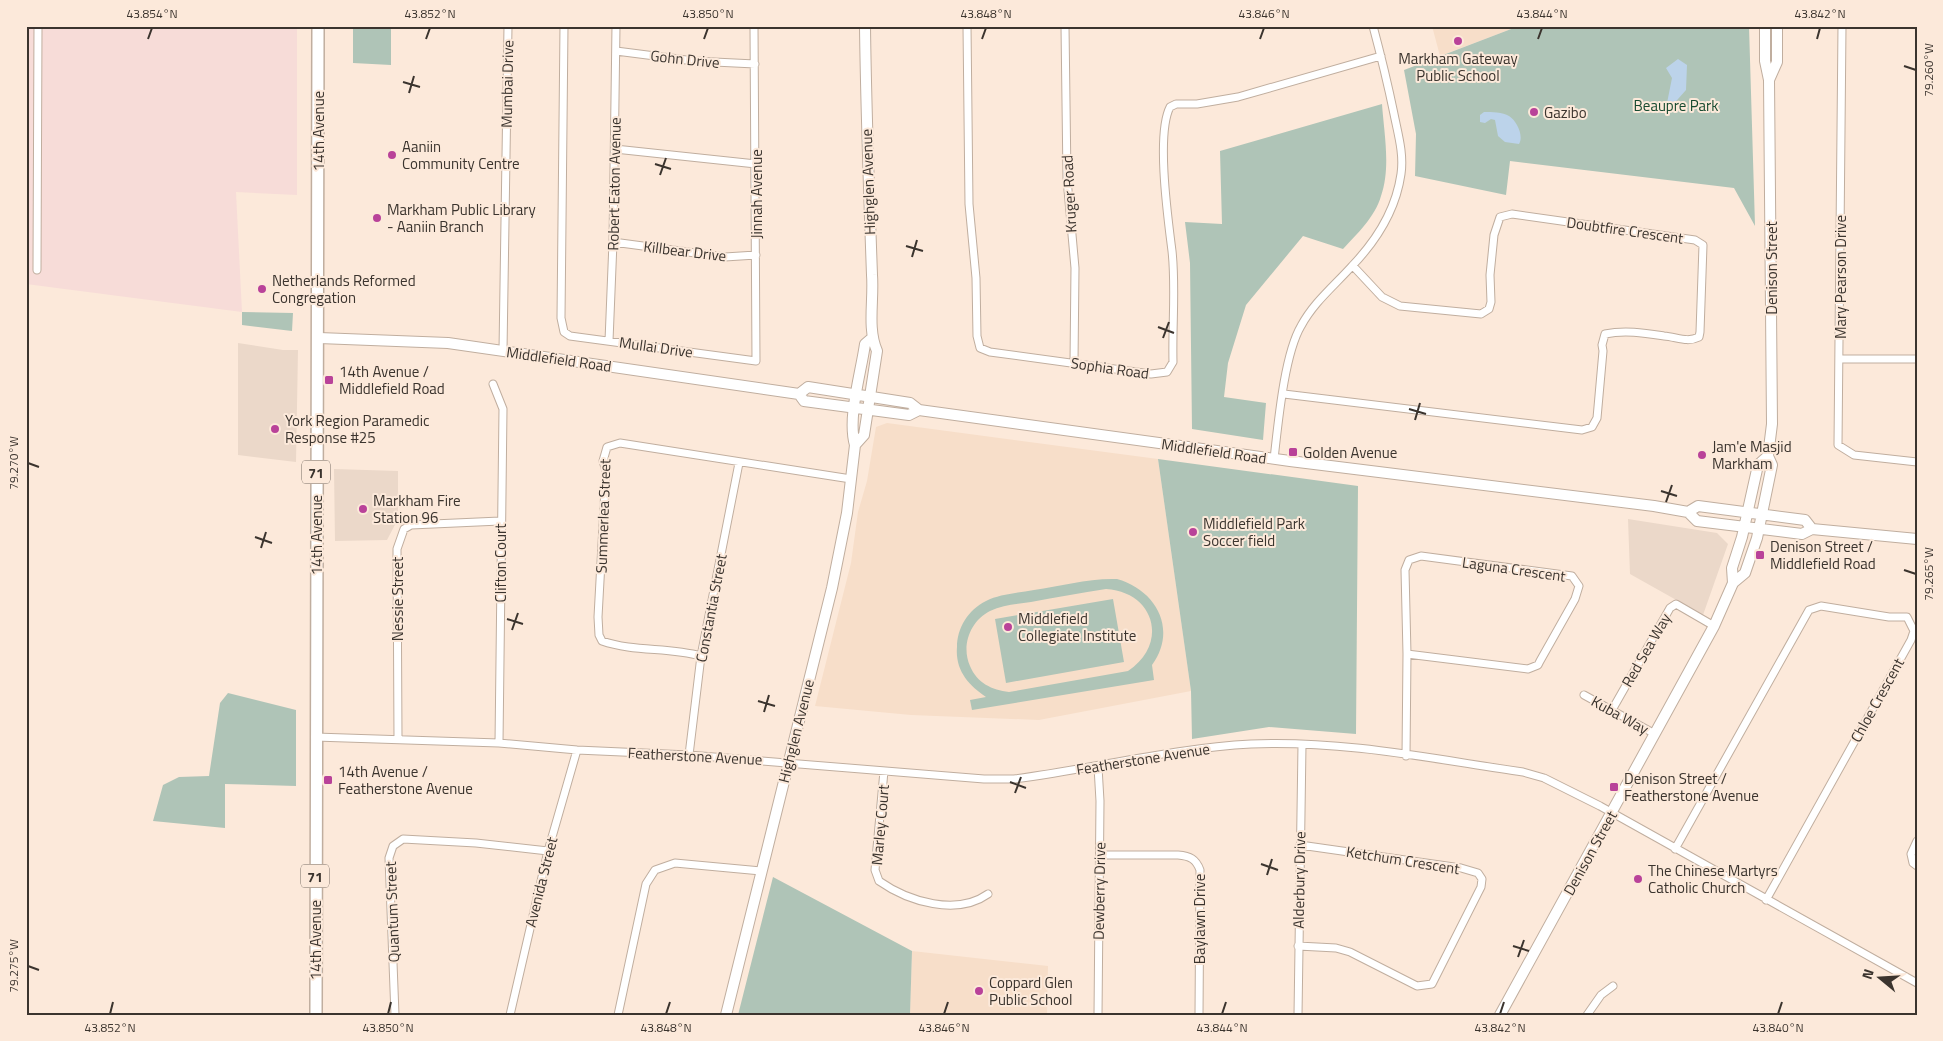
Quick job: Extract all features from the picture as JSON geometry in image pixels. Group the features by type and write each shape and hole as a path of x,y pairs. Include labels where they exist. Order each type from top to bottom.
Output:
{"main road":[{"name":"14th Avenue","path":"316,1015 316,464 319,338 318,26"}],"street":[{"path":"37,270 38,26"},
{"name":"Mumbai Drive","path":"503,351 508,26"},
{"name":"Mullai Drive","path":"564,26 562,325 564,332 570,336 756,361"},
{"name":"Robert Eaton Avenue","path":"609,341 613,242 616,26"},
{"name":"Jinnah Avenue","path":"754,26 756,361"},
{"name":"Highglen Avenue","path":"855,445 864,435 877,351 872,338 873,283 866,125 865,26"},
{"name":"Sophia Road","path":"966,26 969,204 976,278 977,342 980,348 990,352 1151,374 1164,374 1171,368 1173,362 1172,263 1166,203 1164,144 1165,122 1170,107 1176,104 1197,104 1238,97 1381,56"},
{"name":"Kruger Road","path":"1065,26 1067,178 1075,268 1074,362"},
{"path":"1274,459 1287,367 1300,328 1314,305 1353,266 1384,224 1394,203 1401,175 1402,154 1399,137 1373,26"},
{"name":"Denison Street","path":"1733,582 1745,573 1759,529 1772,465 1768,456 1772,424 1769,80 1765,61 1765,26"},
{"name":"Denison Street","path":"1769,80 1777,62 1777,26"},
{"name":"Mary Pearson Drive","path":"1842,26 1838,444 1854,455 1917,462"},
{"name":"Gohn Drive","path":"616,51 694,62 755,64"},
{"path":"615,148 756,164"},
{"name":"Doubtfire Crescent","path":"1284,394 1582,430 1592,427 1598,418 1602,345 1605,334 1614,331 1629,331 1688,340 1699,337 1700,332 1703,245 1695,240 1512,214 1500,217 1494,235 1490,267 1491,302 1489,309 1481,314 1400,306 1382,297 1353,266"},
{"name":"Killbear Drive","path":"613,242 725,257 756,255"},
{"name":"Middlefield Road","path":"319,338 448,343 799,394 808,387 910,403 920,410 1274,459 1688,512 1697,521 1802,534 1812,529 1917,539"},
{"name":"Highglen Avenue","path":"726,1015 832,588 847,513 855,445 852,435 857,395 866,344 872,338"},
{"path":"1840,360 1917,359"},
{"name":"Clifton Court","path":"493,384 503,410 500,521 499,743"},
{"name":"Middlefield Road","path":"799,394 804,401 869,410 909,415 920,410"},
{"name":"Summerlea Street","path":"701,656 662,649 625,648 602,641 599,635 598,617 606,471 603,461 607,447 620,444 851,479"},
{"name":"Denison Street","path":"1500,1015 1714,626 1733,582 1732,568 1748,512 1758,465 1768,456"},
{"name":"Constantia Street","path":"689,755 701,656 739,463"},
{"name":"Middlefield Road","path":"1688,512 1698,506 1748,512 1805,520 1812,529"},
{"name":"Nessie Street","path":"398,738 396,570 400,538 404,529 410,525 500,521"},
{"name":"Laguna Crescent","path":"1406,756 1407,654 1405,570 1413,557 1430,557 1564,574 1572,576 1579,586 1575,599 1540,661 1533,668 1528,669 1407,654"},
{"name":"Red Sea Way","path":"1612,710 1670,608 1676,604 1714,626"},
{"name":"Chloe Crescent","path":"1675,849 1809,610 1821,606 1879,616 1907,618 1914,631 1911,640 1766,900"},
{"name":"Kuba Way","path":"1584,695 1656,734"},
{"name":"Featherstone Avenue","path":"315,738 398,738 499,743 577,750 689,755 884,771 1014,779 1098,767 1218,746 1271,744 1337,746 1523,772 1544,778 1612,813 1917,982"},
{"name":"Alderbury Drive","path":"1298,1015 1302,745"},
{"name":"Avenida Street","path":"510,1015 548,851 577,750"},
{"name":"Dewberry Drive","path":"1098,767 1100,856 1098,1015"},
{"name":"Marley Court","path":"884,771 876,870 879,881 908,896 937,905 976,902 988,894"},
{"name":"Quantum Street","path":"395,1015 389,858 393,846 403,840 476,843 548,851"},
{"path":"1917,842 1911,854 1913,863 1917,866"},
{"name":"Ketchum Crescent","path":"1298,946 1336,948 1350,952 1417,986 1432,984 1481,887 1482,879 1478,873 1461,868 1300,845"},
{"name":"Baylawn Drive","path":"1100,856 1178,855 1189,856 1197,862 1200,870 1199,1015"},
{"path":"618,1015 646,884 655,870 661,866 675,863 761,871"},
{"path":"1587,1015 1601,995 1612,986"}],"shaded area":[{"path":"26,26 297,26 297,195 236,192 242,312 26,284"},
{"name":"Markham Gateway Public School","path":"1432,26 1519,26 1440,56"},
{"path":"238,343 283,350 298,350 296,462 238,455"},
{"name":"Middlefield Collegiate Institute","path":"887,423 1158,459 1191,691 1039,720 911,715 815,706 851,563 858,512 867,481 876,427"},
{"path":"334,469 398,471 398,519 387,540 335,541"},
{"path":"1628,519 1717,533 1728,544 1703,615 1630,574"},
{"name":"Coppard Glen Public School","path":"912,951 1048,966 1047,1015 910,1015"}],"green space":[{"path":"353,26 391,26 391,65 353,63"},
{"name":"Beaupre Park","path":"1519,26 1749,26 1755,226 1734,188 1510,161 1506,195 1415,176 1416,134 1404,70"},
{"path":"1382,104 1386,174 1381,196 1370,218 1343,249 1303,236 1246,305 1228,363 1224,397 1266,403 1263,440 1192,429 1190,263 1185,222 1222,224 1220,151"},
{"path":"242,312 293,313 292,331 242,325"},
{"path":"1158,459 1358,486 1356,734 1269,727 1192,739 1191,691"},
{"path":"1117,579 1131,584 1143,592 1159,613 1163,625 1163,638 1160,651 1152,665 1154,680 972,710 970,700 986,697 968,682 964,676 958,663 957,647 961,626 974,609 986,601 1003,595","holes":["1106,589 1123,592 1136,599 1145,609 1151,621 1152,634 1149,647 1141,660 1128,671 1009,692 986,685 973,672 967,658 967,642 977,621 990,611 1010,605"]},
{"path":"1113,599 1124,662 1006,683 995,619"},
{"path":"228,693 296,710 296,786 225,784 225,828 153,821 163,785 179,777 209,776 220,703"},
{"path":"773,877 912,951 910,1015 738,1015"}],"water":[{"path":"1678,59 1687,65 1686,90 1670,108 1667,103 1672,78 1666,68"},
{"path":"1484,112 1497,112 1512,118 1520,133 1519,144 1505,142 1498,136 1495,120 1491,119 1485,123 1480,122 1480,115"}],"place":[{"name":"Markham Gateway Public School","path":"1458,41"},
{"name":"Gazibo","path":"1534,112"},
{"name":"Aaniin Community Centre","path":"392,155"},
{"name":"Markham Public Library - Aaniin Branch","path":"377,218"},
{"name":"Netherlands Reformed Congregation","path":"262,289"},
{"name":"14th Avenue / Middlefield Road","path":"329,380"},
{"name":"York Region Paramedic Response #25","path":"275,429"},
{"name":"Golden Avenue","path":"1293,452"},
{"name":"Jam'e Masjid Markham","path":"1702,455"},
{"name":"Markham Fire Station 96","path":"363,509"},
{"name":"Middlefield Park Soccer field","path":"1193,532"},
{"name":"Denison Street / Middlefield Road","path":"1760,555"},
{"name":"Middlefield Collegiate Institute","path":"1008,627"},
{"name":"14th Avenue / Featherstone Avenue","path":"328,780"},
{"name":"Denison Street / Featherstone Avenue","path":"1614,787"},
{"name":"The Chinese Martyrs Catholic Church","path":"1638,879"},
{"name":"Coppard Glen Public School","path":"979,991"}]}
